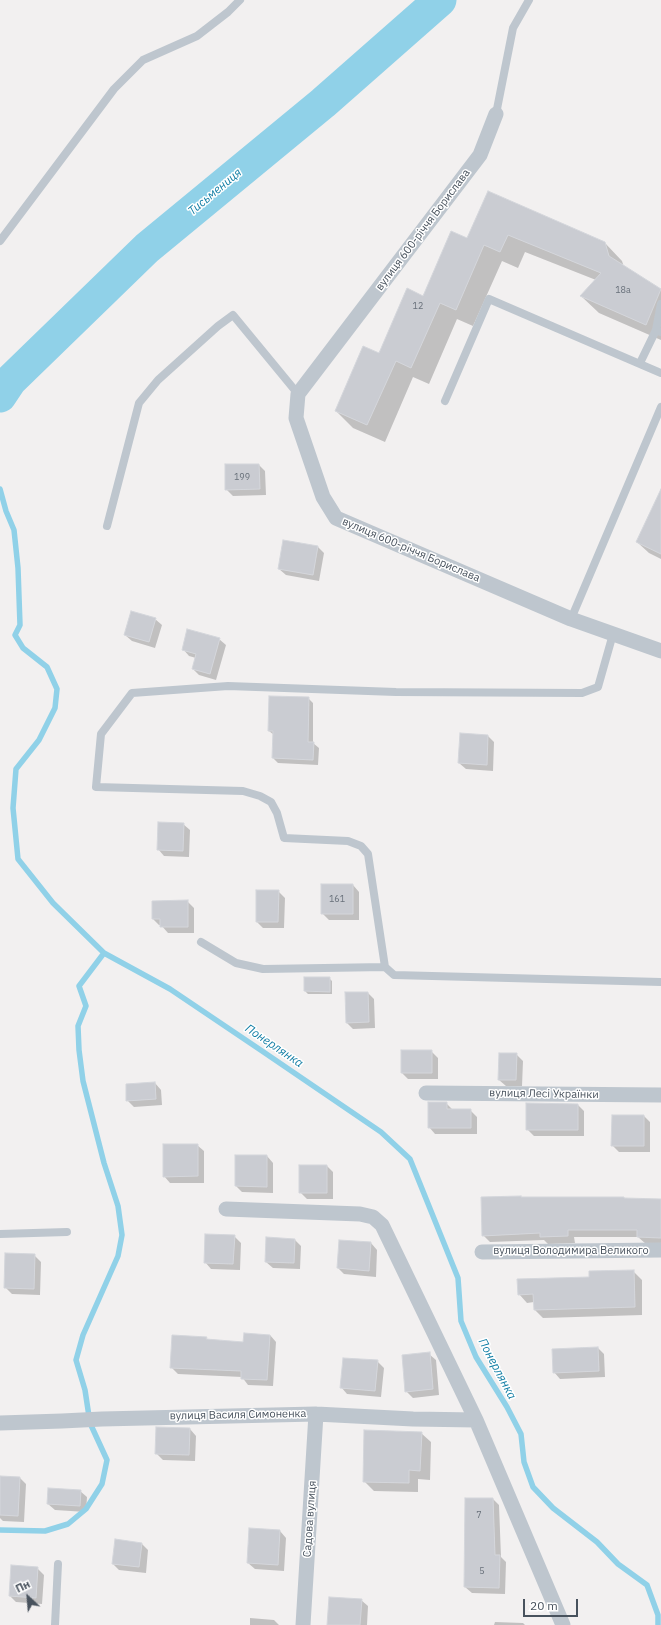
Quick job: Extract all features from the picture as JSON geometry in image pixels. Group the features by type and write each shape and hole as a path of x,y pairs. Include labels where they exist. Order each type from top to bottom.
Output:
{"street":[{"name":"вулиця 600-річчя Борислава","path":"496,114 480,155 298,394 296,418 323,497 336,518 571,619 661,651"},
{"name":"вулиця Лесі Українки","path":"426,1093 661,1095"},
{"path":"226,1209 360,1214 373,1217 382,1224 476,1420 563,1625"},
{"name":"вулиця Володимира Великого","path":"482,1252 661,1250"},
{"name":"вулиця Василя Симоненка","path":"0,1423 316,1414 413,1419 476,1420"},
{"name":"Садова вулиця","path":"303,1625 316,1414"}],"lane":[{"path":"0,241 114,89 143,60 197,36 228,12 240,0"},
{"path":"496,114 513,28 529,0"},
{"path":"445,401 489,299 661,373"},
{"path":"640,363 658,331 661,304"},
{"path":"107,526 139,403 158,380 218,326 233,315 298,394"},
{"path":"571,619 661,407"},
{"path":"613,634 598,687 582,693 396,692 228,686 132,694 101,734 96,787 243,791 260,796 271,802 278,814 284,838 348,841 361,846 368,854 385,967 394,975 661,982"},
{"path":"201,942 236,963 263,969 385,967"},
{"path":"0,1234 67,1232"},
{"path":"55,1625 58,1564"}],"building":[{"path":"488,191 605,242 609,256 661,289 646,325 580,296 601,273 508,235 500,252 484,245 456,310 440,303 411,368 396,361 367,425 335,411 363,346 379,353 407,288 423,296 451,231 467,238"},
{"path":"225,464 259,464 260,489 225,490"},
{"path":"661,489 661,554 636,542"},
{"path":"283,540 318,546 313,575 278,569"},
{"path":"131,611 156,618 149,642 124,635"},
{"path":"187,629 220,638 210,674 192,669 196,654 182,650"},
{"path":"269,696 309,697 308,742 314,742 313,760 272,758 273,731 268,731"},
{"path":"460,733 488,735 487,765 458,763"},
{"path":"158,822 184,823 183,851 157,850"},
{"path":"321,884 353,884 353,914 321,914"},
{"path":"256,890 279,890 278,922 256,922"},
{"path":"188,900 188,927 160,927 160,919 152,919 152,901"},
{"path":"304,977 330,977 330,992 304,991"},
{"path":"345,992 368,992 369,1022 346,1023"},
{"path":"401,1050 432,1050 432,1073 401,1073"},
{"path":"499,1053 517,1053 516,1080 498,1080"},
{"path":"155,1082 156,1099 126,1101 126,1084"},
{"path":"428,1102 447,1102 447,1109 471,1109 471,1128 428,1128"},
{"path":"526,1103 578,1104 578,1130 526,1130"},
{"path":"612,1115 644,1115 644,1146 611,1146"},
{"path":"163,1144 198,1144 198,1176 163,1177"},
{"path":"235,1155 267,1155 267,1187 235,1186"},
{"path":"299,1165 327,1165 327,1193 299,1193"},
{"path":"481,1197 624,1197 661,1199 661,1238 637,1237 637,1230 568,1230 568,1236 540,1237 540,1233 482,1236"},
{"path":"205,1234 235,1235 233,1264 204,1263"},
{"path":"266,1237 295,1239 294,1263 265,1262"},
{"path":"339,1240 371,1242 369,1271 337,1268"},
{"path":"5,1253 35,1254 34,1289 4,1288"},
{"path":"634,1270 635,1307 534,1310 533,1294 518,1295 517,1279 589,1277 589,1271"},
{"path":"244,1333 270,1335 267,1380 241,1379 241,1371 170,1368 172,1335 207,1337 206,1339 243,1342"},
{"path":"598,1347 599,1371 553,1373 552,1349"},
{"path":"430,1352 433,1389 405,1392 402,1355"},
{"path":"343,1358 378,1360 375,1391 340,1388"},
{"path":"156,1427 190,1428 189,1455 155,1454"},
{"path":"364,1430 422,1432 420,1471 409,1470 409,1483 363,1482"},
{"path":"0,1476 20,1477 18,1516 0,1515"},
{"path":"48,1488 81,1490 80,1506 47,1504"},
{"path":"465,1498 493,1498 495,1555 500,1555 499,1588 464,1587"},
{"path":"249,1528 280,1530 278,1565 247,1563"},
{"path":"115,1539 142,1543 139,1567 112,1564"},
{"path":"11,1565 38,1567 36,1598 9,1596"},
{"path":"329,1597 362,1599 360,1625 327,1625"}],"waterway":[{"name":"Тисьмениця","path":"0,396 10,381 147,248 323,103 440,0"},
{"name":"Понерлянка","path":"0,489 6,511 14,530 18,568 20,625 15,635 23,648 47,667 57,689 55,708 39,740 16,769 13,808 18,859 53,903 104,953 170,989 381,1132 410,1159 458,1278 461,1321 476,1357 507,1407 521,1434 524,1462 533,1487 553,1508 597,1542 618,1564 647,1585 658,1615 658,1625"},
{"path":"0,1530 45,1531 68,1524 86,1509 102,1484 107,1460 90,1423 85,1390 76,1360 83,1335 118,1256 122,1235 118,1206 104,1163 83,1081 79,1050 78,1026 86,1006 79,986 104,953"}]}
